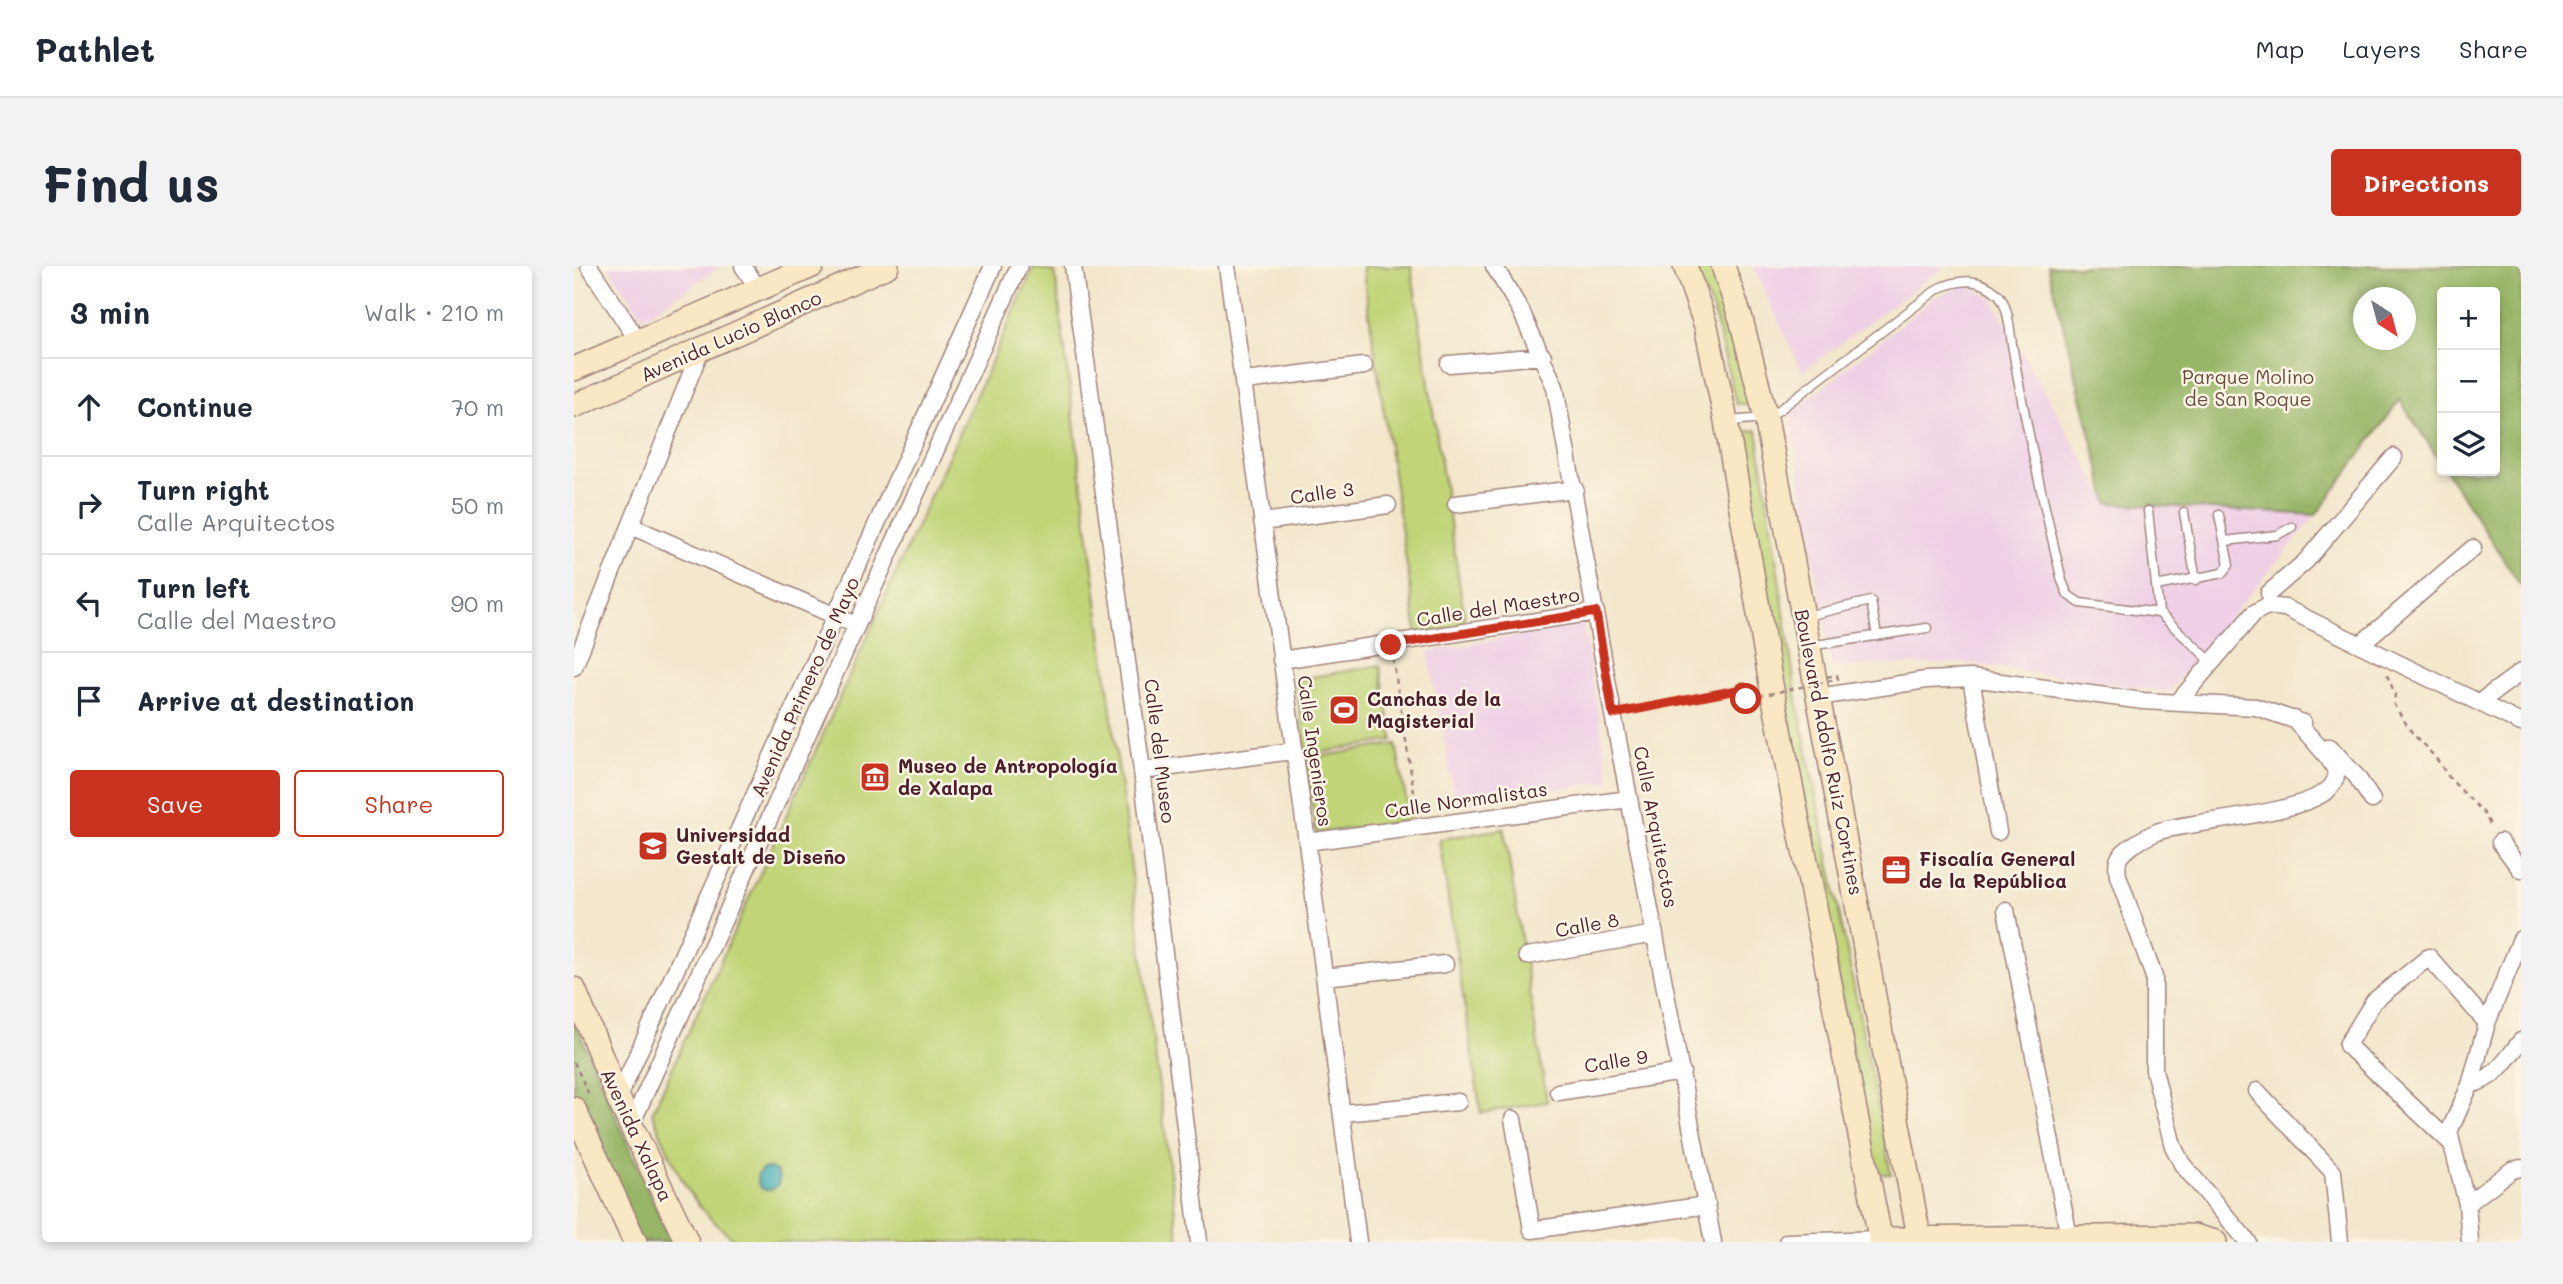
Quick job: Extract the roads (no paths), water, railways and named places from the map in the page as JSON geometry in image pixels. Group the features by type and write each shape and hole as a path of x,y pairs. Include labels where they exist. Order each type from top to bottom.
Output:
{"main road":[{"name":"Avenida Lucio Blanco","path":"574,369 812,266"},
{"name":"Avenida Lucio Blanco","path":"574,406 887,266"},
{"path":"1685,266 1706,326 1726,421 1771,684 1881,1240 2162,1239 2194,1236 2215,1242"},
{"name":"Boulevard Adolfo Ruiz Cortines","path":"1723,266 1741,319 1766,418 1809,646 1822,687 1919,1240"},
{"name":"Avenida Xalapa","path":"576,998 618,1098 684,1236"},
{"path":"574,1109 635,1242"}],"street":[{"path":"589,266 638,341"},
{"path":"743,266 759,290"},
{"name":"Avenida Primero de Mayo","path":"618,1098 993,266"},
{"name":"Avenida Primero de Mayo","path":"631,1125 1019,266"},
{"name":"Calle del Museo","path":"1073,266 1142,771 1199,1242"},
{"name":"Calle Ingenieros","path":"1227,266 1307,842 1358,1242"},
{"name":"Calle Arquitectos","path":"1494,266 1543,356 1555,387 1613,714 1713,1242"},
{"path":"574,667 701,349"},
{"path":"1449,364 1543,356"},
{"path":"1245,381 1364,366"},
{"path":"2179,701 2254,613 2306,561 2394,457"},
{"path":"1457,504 1575,489"},
{"name":"Calle 3","path":"1262,522 1388,505"},
{"path":"2268,599 2329,518"},
{"path":"631,526 856,625"},
{"path":"2362,643 2473,548"},
{"path":"2268,599 2521,723"},
{"name":"Calle del Maestro","path":"1281,660 1596,612"},
{"path":"2480,702 2521,672"},
{"path":"1822,687 1971,678 2143,701 2256,707 2312,726 2357,777 2372,800"},
{"path":"1971,678 1998,832"},
{"path":"2248,1242 2182,1164 2173,1146 2154,1070 2154,977 2118,876 2117,865 2121,855 2158,831 2272,811 2318,797 2330,789 2335,779 2335,769 2294,719"},
{"path":"1142,771 1293,751"},
{"name":"Calle Normalistas","path":"1307,842 1629,799"},
{"path":"2500,842 2521,870"},
{"path":"2006,910 2069,1239"},
{"name":"Calle 8","path":"1527,956 1655,934"},
{"path":"2470,1242 2467,1204 2450,1142 2451,1121 2470,1085 2487,1023 2521,939"},
{"path":"2450,1142 2347,1045 2374,1001 2429,957 2487,1023"},
{"path":"1324,978 1445,964"},
{"path":"2470,1085 2494,1075 2521,1041"},
{"name":"Calle 9","path":"1558,1092 1682,1072"},
{"path":"2258,1091 2333,1172 2340,1242"},
{"path":"1343,1113 1458,1102"},
{"path":"1513,1119 1532,1230 1707,1205"},
{"path":"2467,1204 2512,1170 2521,1168"},
{"path":"684,1236 702,1242"},
{"path":"1787,1242 1881,1240"}],"lane":[{"path":"1726,421 1766,418 1939,288 1963,279 1981,283 2000,296 2008,322 2025,419 2062,581 2068,595 2080,603 2159,613 2214,663"},
{"path":"2148,511 2159,613"},
{"path":"2184,513 2196,580"},
{"path":"2156,586 2223,573 2229,565 2219,515"},
{"path":"2225,541 2277,535 2292,527"},
{"path":"1804,616 1871,601 1877,636"},
{"path":"1809,646 1927,628"}],"water":[{"path":"768,1168 776,1171 779,1179 776,1187 768,1190 760,1187 757,1179 760,1171"}],"place":[{"name":"Canchas de la Magisterial","path":"1344,710"},
{"name":"Museo de Antropología de Xalapa","path":"875,777"},
{"name":"Universidad Gestalt de Diseño","path":"653,846"},
{"name":"Fiscalía General de la República","path":"1896,870"}],"park label":[{"name":"Parque Molino de San Roque","path":"2248,388"}]}
